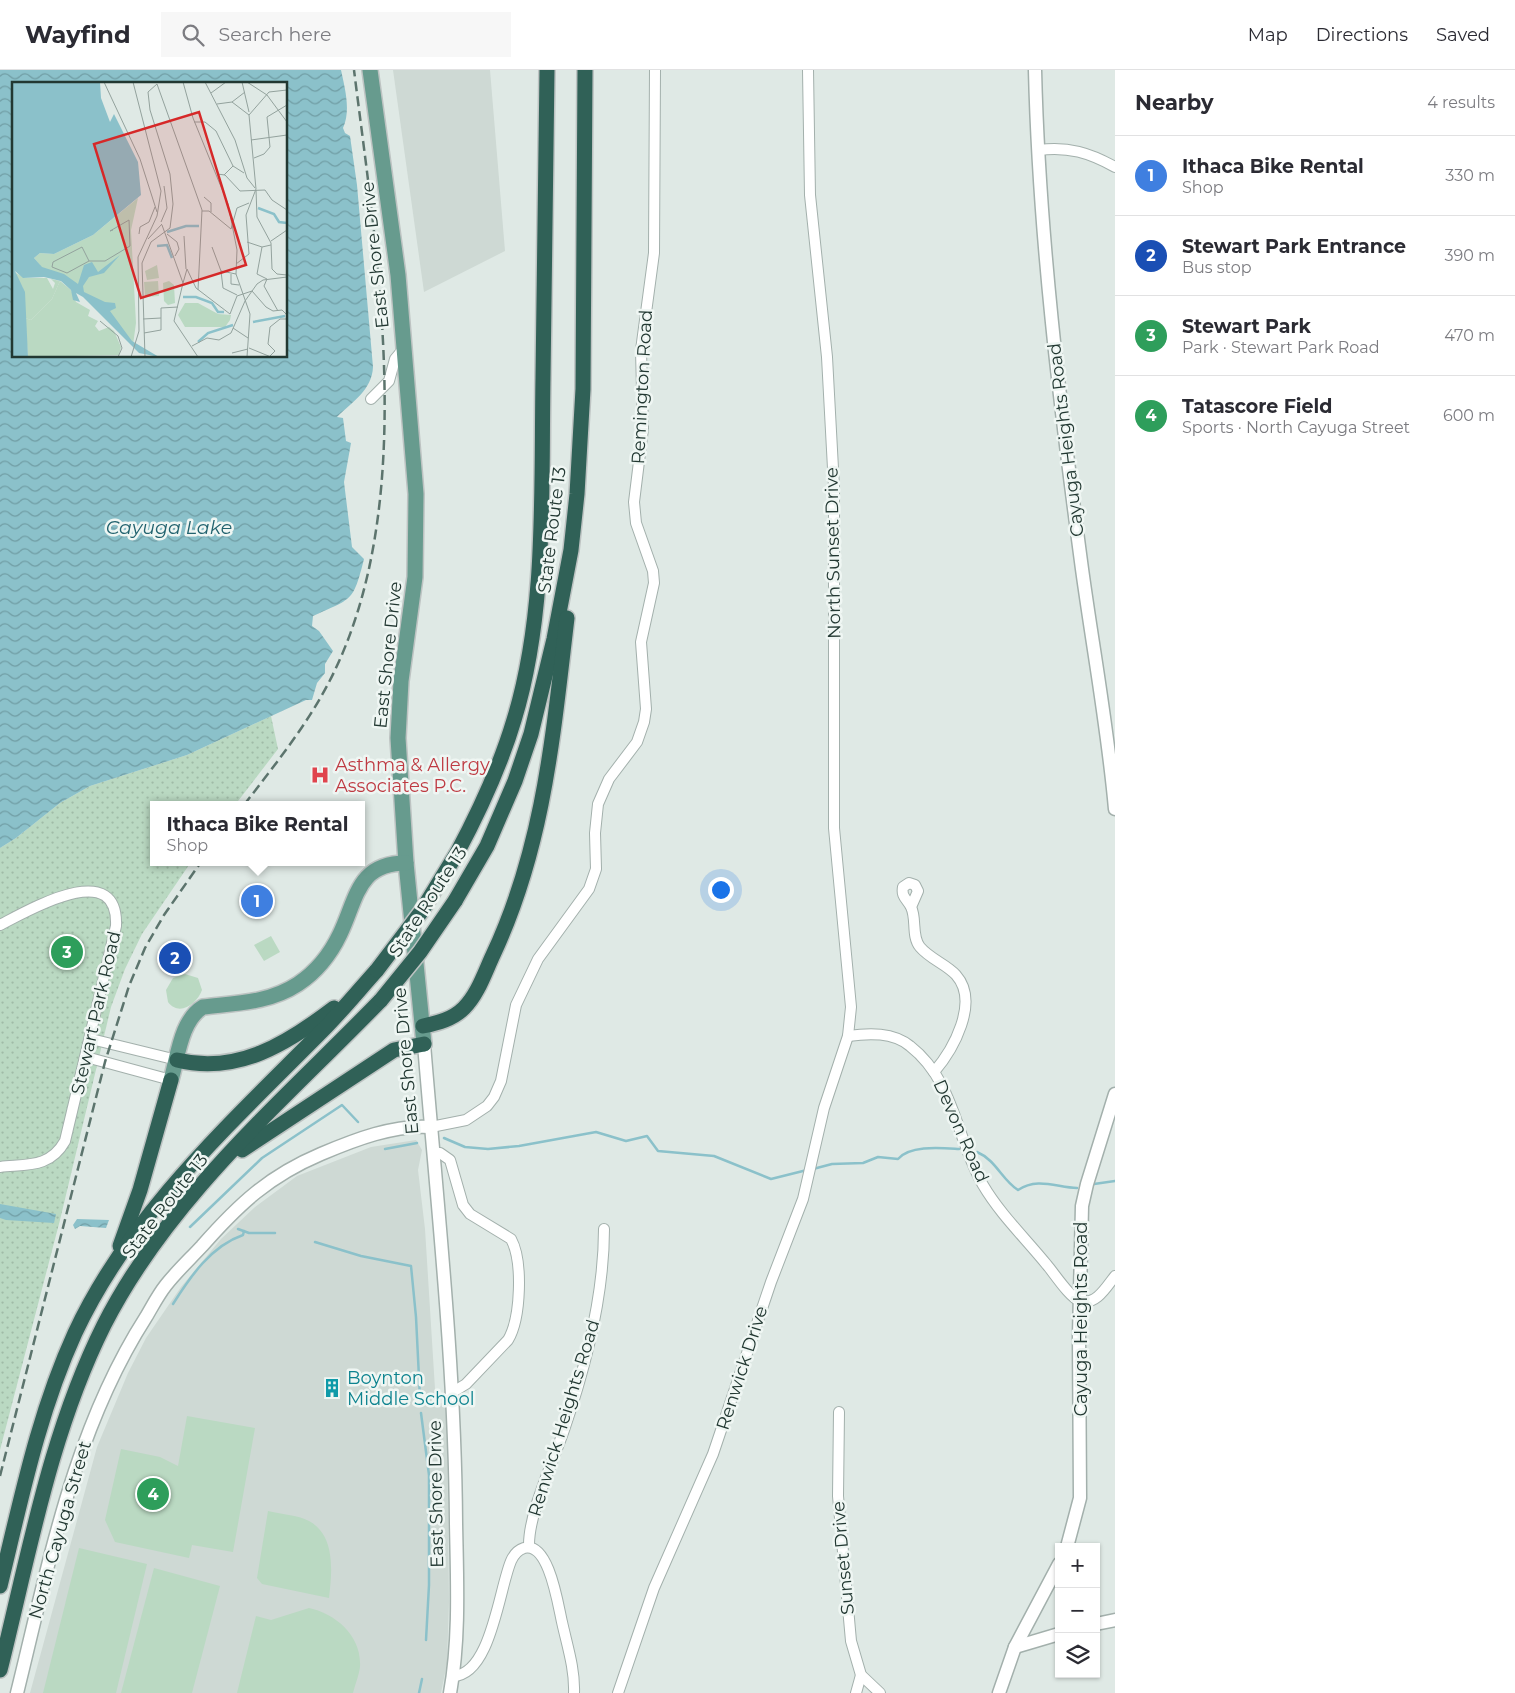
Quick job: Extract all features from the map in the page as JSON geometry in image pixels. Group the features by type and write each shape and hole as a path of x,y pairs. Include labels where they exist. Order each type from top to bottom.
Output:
{"highway":[{"name":"State Route 13","path":"0,1586 50,1393 76,1331 114,1263 182,1173 324,1030 377,970 421,912 457,852 492,783 515,719 533,629 541,506 547,70"},
{"name":"State Route 13","path":"0,1670 58,1442 90,1355 105,1324 132,1278 181,1210 217,1168 381,1000 420,952 455,901 487,846 515,781 531,734 554,639 571,550 577,494 583,389 585,70"},
{"path":"423,1026 454,1016 471,1000 503,935 528,866 547,782 570,597 571,550"},
{"path":"177,1060 212,1064 246,1059 261,1054 290,1040 361,987"},
{"path":"217,1168 300,1110 394,1050 424,1044"},
{"path":"114,1263 140,1190 171,1080"}],"main road":[{"name":"East Shore Drive","path":"370,70 393,238 413,449 417,540 415,577 398,714 406,862 424,1044"},
{"path":"171,1080 191,1017 203,1007 265,999 300,983 319,965 334,946 354,897 368,876 382,866 406,862"}],"street":[{"name":"Remington Road","path":"431,1127 466,1120 487,1106 494,1097 501,1080 510,1030 520,996 545,947 589,889 596,869 595,833 598,804 609,779 637,742 644,722 646,709 641,642 654,583 653,571 636,522 634,502 643,423 641,350 655,243 654,70"},
{"name":"North Sunset Drive","path":"808,70 810,195 827,357 834,487 834,828 851,1007 848,1036"},
{"name":"Cayuga Heights Road","path":"1035,70 1055,352 1074,512 1109,721 1115,809"},
{"path":"1040,150 1060,148 1076,150 1100,158 1115,167"},
{"path":"371,399 389,381 395,359 404,348"},
{"name":"Stewart Park Road","path":"0,924 73,891 87,890 100,893 113,904 117,914 91,1039 65,1141 57,1154 39,1163 0,1167"},
{"path":"911,907 917,941 920,947 953,972 964,991 960,1028 951,1050 934,1072"},
{"name":"Devon Road","path":"848,1036 872,1034 896,1038 911,1046 934,1072 955,1111 974,1167 984,1186 1062,1284 1080,1301"},
{"name":"Renwick Drive","path":"618,1693 654,1588 713,1454 771,1282 807,1184 824,1108 848,1036"},
{"path":"91,1039 177,1060"},
{"name":"East Shore Drive","path":"424,1044 453,1392 457,1586 453,1676 450,1693"},
{"path":"86,1057 171,1080"},
{"name":"Cayuga Heights Road","path":"1068,1543 1080,1498 1082,1206 1115,1094"},
{"name":"North Cayuga Street","path":"17,1693 67,1492 83,1445 116,1367 166,1286 234,1210 283,1173 335,1148 371,1136 418,1126 431,1127"},
{"path":"433,1154 440,1153 450,1160 463,1205 470,1214 510,1239 516,1258 517,1313 513,1331 508,1340 466,1384 453,1392"},
{"name":"Renwick Heights Road","path":"529,1547 532,1522 567,1422 595,1319 603,1272 604,1229"},
{"path":"1080,1301 1095,1298 1115,1276"},
{"name":"Sunset Drive","path":"840,1412 838,1496 851,1641 861,1675"},
{"path":"453,1676 466,1673 475,1665 491,1630 512,1559 521,1549 529,1547 536,1550 545,1560 557,1598 574,1676 574,1693"},
{"path":"999,1693 1015,1647 1055,1572"},
{"path":"1100,1623 1115,1620"},
{"path":"1015,1647 1055,1635"},
{"path":"856,1693 861,1675 880,1693"}],"shaded area":[{"path":"393,70 490,70 505,251 424,292"},
{"path":"416,1140 422,1150 418,1170 425,1229 436,1405 445,1402 447,1413 449,1602 447,1663 441,1693 30,1693 97,1447 128,1373 146,1338 181,1287 221,1239 255,1207 297,1176 371,1147"}],"green space":[{"path":"271,716 278,749 238,801 150,801 150,866 188,866 142,934 125,969 111,1007 60,1220 0,1450 0,848 16,838 60,803 90,786 187,755"},
{"path":"271,936 280,952 264,961 254,945"},
{"path":"185,974 198,978 202,990 192,1004 187,1007 177,1008 168,1002 166,990 173,978"},
{"path":"187,1416 255,1428 233,1552 192,1545 189,1558 115,1542 105,1520 121,1449 160,1457 178,1466"},
{"path":"268,1511 305,1519 318,1528 324,1536 328,1545 331,1566 329,1598 262,1584 257,1578"},
{"path":"79,1548 147,1564 116,1693 43,1693"},
{"path":"154,1568 220,1586 192,1693 121,1693"},
{"path":"309,1608 329,1615 338,1621 352,1636 357,1646 360,1667 353,1693 237,1693 256,1616 271,1620"}],"water":[{"name":"Cayuga Lake","path":"0,70 341,70 347,107 343,128 345,133 350,136 357,185 373,367 372,375 365,389 337,417 343,418 346,441 351,443 344,482 352,547 364,559 357,584 349,597 336,606 313,616 312,626 319,631 333,651 325,664 325,673 317,683 312,700 306,700 187,755 90,786 60,803 16,838 0,848"},
{"path":"0,1204 56,1214 54,1223 0,1218"},
{"path":"77,1219 109,1220 106,1228 80,1226 75,1229 73,1225"}],"waterway":[{"path":"190,1227 262,1158 342,1105 358,1122"},
{"path":"444,1138 465,1147 488,1149 519,1146 596,1132 626,1141 647,1136 658,1151 714,1156 771,1179 807,1170"},
{"path":"385,1149 417,1143"},
{"path":"813,1169 832,1164 863,1163 878,1157 898,1159 910,1151 918,1149 959,1149"},
{"path":"977,1152 989,1160 1012,1186 1018,1190 1025,1186 1039,1183 1077,1188"},
{"path":"1094,1184 1115,1181"},
{"path":"238,1229 249,1233 275,1233"},
{"path":"173,1304 202,1264 221,1247 243,1235 244,1231"},
{"path":"315,1242 361,1256 411,1266 416,1317 420,1398"},
{"path":"421,1413 429,1475 429,1585 426,1640"},
{"path":"419,1693 422,1679"}],"railway":[{"path":"247,801 305,723 335,670 361,602 376,529 384,452 384,374 380,295 354,70"},
{"path":"0,1476 105,1062 129,986 145,948 164,915 198,866"}],"place":[{"name":"Asthma & Allergy Associates P.C.","path":"320,775"},
{"name":"Ithaca Bike Rental","path":"257,901"},
{"name":"Stewart Park","path":"67,952"},
{"name":"Stewart Park Entrance","path":"175,958"},
{"name":"Boynton Middle School","path":"332,1388"},
{"name":"Tatascore Field","path":"153,1494"}]}
